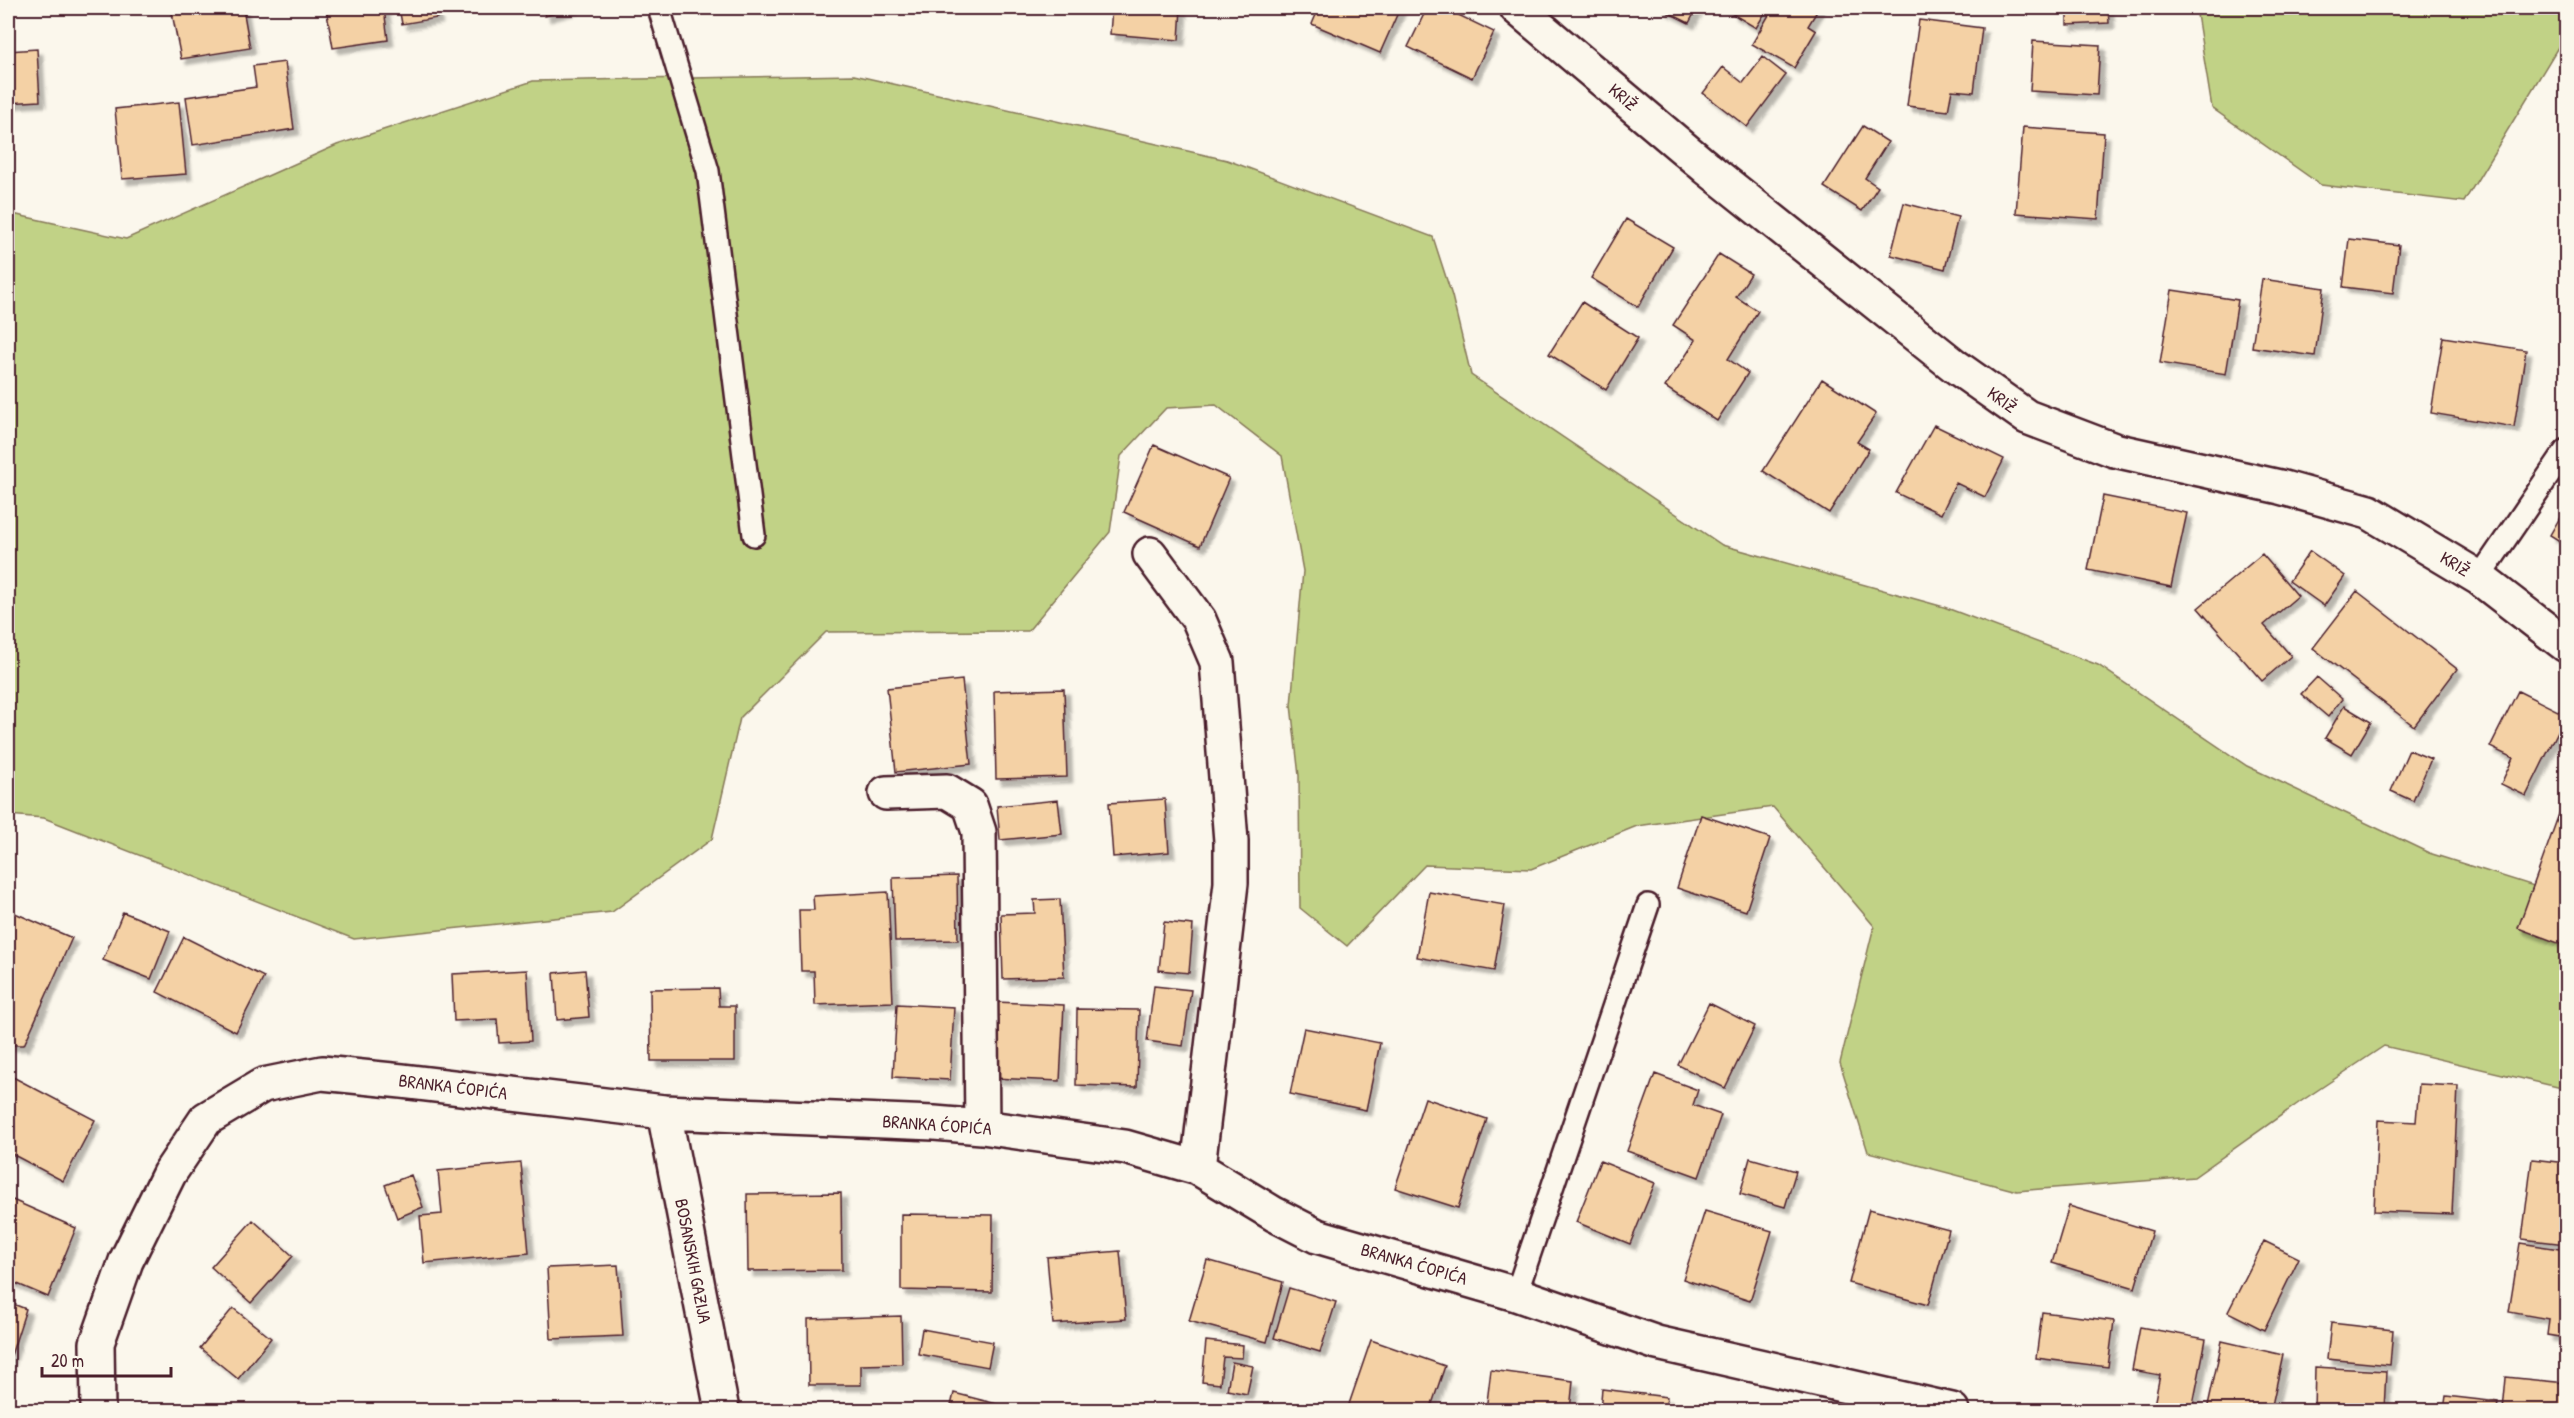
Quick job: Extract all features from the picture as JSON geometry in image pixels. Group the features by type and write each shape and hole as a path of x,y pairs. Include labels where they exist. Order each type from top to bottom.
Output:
{"street":[{"name":"KRIŽ","path":"1517,8 1725,182 1955,366 2027,417 2114,450 2280,487 2369,512 2479,578 2566,645"},
{"path":"1149,554 1199,620 1217,662 1231,841 1231,883 1197,1168"},
{"path":"886,794 947,791 970,805 979,832 982,1127"},
{"name":"BRANKA ĆOPIĆA","path":"98,1410 97,1343 126,1261 169,1173 206,1119 263,1085 322,1073 664,1112 982,1127 1125,1147 1197,1168 1274,1214 1317,1236 1516,1294 1657,1342 1952,1410"},
{"name":"BOSANSKIH GAZIJA","path":"664,1112 722,1410"}],"lane":[{"path":"659,8 708,171 754,536"},
{"path":"2479,578 2566,450"},
{"path":"1516,1294 1648,905"}],"green space":[{"path":"2196,8 2566,8 2566,34 2464,202 2321,185 2212,108"},
{"path":"854,75 1227,160 1433,237 1452,296 1471,375 1722,545 1944,607 2098,665 2247,766 2429,853 2566,896 2566,1089 2384,1046 2194,1177 2017,1191 1868,1152 1840,1063 1874,926 1773,807 1637,826 1531,869 1425,865 1347,946 1300,908 1299,776 1291,705 1303,571 1282,456 1216,405 1166,408 1121,456 1110,532 1028,631 826,632 740,718 712,839 612,912 354,939 44,818 8,815 8,213 126,239 337,145 533,81"}],"building":[{"path":"171,8 243,8 250,48 181,59"},
{"path":"326,8 384,8 388,40 333,48"},
{"path":"399,8 435,8 437,18 402,24"},
{"path":"543,8 573,8 545,16"},
{"path":"1112,8 1181,8 1179,40 1110,34"},
{"path":"1319,8 1400,8 1380,53 1312,24"},
{"path":"1427,8 1444,8 1494,32 1472,78 1408,47"},
{"path":"1659,8 1697,8 1689,23"},
{"path":"1734,8 1768,8 1756,28 1731,13"},
{"path":"1773,8 1819,8 1808,26 1816,31 1794,68 1752,44"},
{"path":"2067,8 2108,8 2109,23 2067,25"},
{"path":"1919,20 1982,28 1974,92 1952,90 1948,111 1907,106"},
{"path":"2033,41 2100,45 2097,95 2030,91"},
{"path":"37,49 40,101 8,103 8,51"},
{"path":"1763,57 1786,75 1747,127 1703,93 1723,67 1743,83"},
{"path":"285,62 294,129 193,145 186,97 256,87 253,66"},
{"path":"179,102 186,174 122,179 115,109"},
{"path":"1863,126 1888,142 1865,178 1878,187 1862,211 1824,187"},
{"path":"2023,127 2104,133 2098,219 2016,213"},
{"path":"1904,203 1958,217 1945,269 1891,255"},
{"path":"1626,219 1673,247 1638,307 1591,278"},
{"path":"2349,239 2399,245 2393,293 2343,287"},
{"path":"1719,254 1751,274 1736,297 1758,311 1728,359 1748,373 1717,421 1665,387 1696,340 1673,325"},
{"path":"2262,279 2324,288 2315,356 2252,347"},
{"path":"2172,290 2238,300 2226,374 2160,363"},
{"path":"1582,302 1638,338 1606,390 1549,354"},
{"path":"2443,337 2526,350 2514,427 2431,413"},
{"path":"1822,379 1876,414 1857,442 1869,449 1829,513 1763,471"},
{"path":"1934,425 2004,459 1985,497 1956,483 1941,514 1896,493"},
{"path":"1154,445 1229,478 1200,546 1124,512"},
{"path":"2103,496 2187,513 2171,587 2088,570"},
{"path":"2566,507 2566,545 2550,535"},
{"path":"2310,551 2345,576 2324,606 2289,581"},
{"path":"2262,554 2298,596 2264,625 2291,656 2262,681 2198,608"},
{"path":"2357,591 2457,669 2414,726 2313,648"},
{"path":"2317,677 2342,699 2328,717 2301,694"},
{"path":"962,680 971,764 896,772 887,688"},
{"path":"1064,689 1067,777 996,779 994,691"},
{"path":"2518,691 2566,715 2526,796 2501,784 2513,758 2490,747"},
{"path":"2344,706 2371,722 2352,754 2325,738"},
{"path":"2409,750 2431,759 2413,801 2391,791"},
{"path":"1165,799 1169,852 1113,857 1109,803"},
{"path":"1058,800 1062,834 1000,840 997,806"},
{"path":"2564,800 2566,801 2566,946 2518,928"},
{"path":"1701,815 1770,838 1746,911 1677,888"},
{"path":"957,876 958,940 895,941 893,878"},
{"path":"888,892 893,1002 815,1005 814,971 801,971 799,910 814,910 813,896"},
{"path":"1429,892 1505,905 1494,971 1417,957"},
{"path":"1060,899 1064,977 1003,979 1001,914 1035,913 1034,900"},
{"path":"8,910 72,938 24,1045 8,1045"},
{"path":"123,912 170,931 151,979 103,960"},
{"path":"1164,922 1193,925 1189,973 1159,970"},
{"path":"184,937 264,977 236,1032 157,992"},
{"path":"527,970 531,1041 499,1043 497,1019 454,1021 452,974"},
{"path":"585,970 589,1017 557,1020 554,973"},
{"path":"1154,986 1191,990 1183,1046 1147,1041"},
{"path":"718,988 719,1006 735,1006 735,1061 651,1061 650,989"},
{"path":"995,1002 1064,1005 1060,1081 992,1078"},
{"path":"1709,1003 1755,1026 1725,1088 1678,1065"},
{"path":"897,1004 954,1007 950,1080 893,1077"},
{"path":"1077,1009 1139,1010 1137,1087 1076,1085"},
{"path":"1304,1028 1380,1043 1366,1110 1290,1094"},
{"path":"1655,1074 1698,1090 1693,1105 1721,1115 1699,1177 1627,1151"},
{"path":"11,1076 95,1120 63,1181 8,1152 8,1082"},
{"path":"2419,1084 2458,1086 2452,1214 2374,1211 2378,1120 2416,1122"},
{"path":"1425,1098 1487,1119 1458,1208 1395,1188"},
{"path":"1750,1158 1796,1171 1785,1207 1740,1194"},
{"path":"2532,1159 2566,1163 2566,1244 2522,1239"},
{"path":"1600,1161 1655,1183 1630,1244 1576,1222"},
{"path":"521,1163 529,1253 424,1263 420,1216 442,1214 438,1171"},
{"path":"411,1175 423,1207 397,1218 385,1185"},
{"path":"841,1193 842,1270 748,1271 747,1194"},
{"path":"8,1198 76,1228 48,1297 8,1280"},
{"path":"2069,1206 2152,1231 2135,1288 2052,1263"},
{"path":"1869,1209 1949,1230 1928,1305 1849,1283"},
{"path":"1705,1211 1772,1231 1750,1301 1683,1279"},
{"path":"901,1214 993,1215 992,1292 901,1290"},
{"path":"253,1220 293,1256 251,1303 211,1267"},
{"path":"2264,1241 2299,1258 2264,1330 2228,1312"},
{"path":"2520,1243 2566,1250 2566,1338 2547,1335 2549,1319 2509,1312"},
{"path":"1120,1251 1126,1319 1053,1324 1047,1257"},
{"path":"1207,1260 1283,1282 1267,1342 1189,1321"},
{"path":"618,1265 623,1336 551,1339 547,1268"},
{"path":"1289,1288 1336,1302 1320,1352 1274,1338"},
{"path":"8,1302 26,1309 8,1365"},
{"path":"233,1308 271,1338 238,1379 200,1348"},
{"path":"2042,1312 2114,1321 2108,1367 2036,1358"},
{"path":"901,1316 902,1364 861,1365 861,1385 809,1385 808,1319"},
{"path":"2331,1323 2393,1330 2390,1365 2327,1359"},
{"path":"2140,1327 2206,1339 2192,1410 2153,1410 2160,1375 2132,1370"},
{"path":"922,1329 993,1342 988,1367 918,1354"},
{"path":"1371,1340 1445,1366 1430,1410 1347,1410"},
{"path":"1206,1341 1243,1345 1242,1358 1223,1357 1220,1384 1202,1382"},
{"path":"2222,1341 2283,1355 2271,1410 2207,1410"},
{"path":"1232,1362 1253,1366 1247,1394 1227,1390"},
{"path":"2315,1367 2386,1371 2384,1410 2314,1410"},
{"path":"1491,1370 1573,1381 1570,1410 1486,1410"},
{"path":"2506,1377 2566,1383 2566,1410 2503,1410"},
{"path":"1602,1389 1667,1397 1665,1410 1600,1410"},
{"path":"954,1393 1020,1410 950,1410"},
{"path":"2446,1396 2498,1402 2497,1410 2444,1410"}]}
